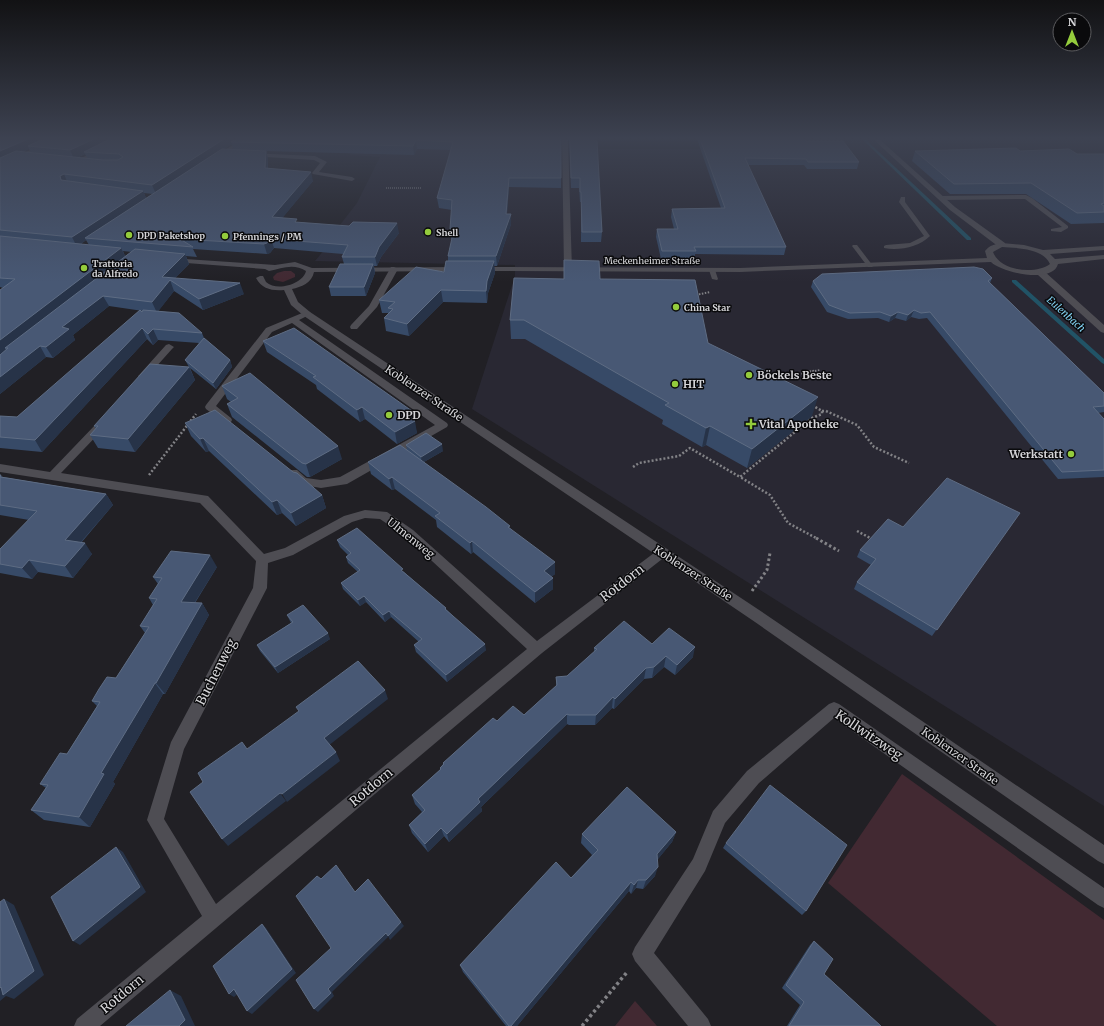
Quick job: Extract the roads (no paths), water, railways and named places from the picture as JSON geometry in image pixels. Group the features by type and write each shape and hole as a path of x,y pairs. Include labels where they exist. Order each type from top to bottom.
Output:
{"street":[{"path":"566,187 568,270"},
{"path":"929,187 979,230 1002,245"},
{"path":"993,260 989,255 989,251 994,247 1002,245 1016,245 1048,256 1053,262 1054,266 1050,270 1041,273 1104,330"},
{"path":"1040,252 1104,248"},
{"path":"1053,262 1104,257"},
{"path":"167,259 275,267 292,264 306,267 310,270 310,274 308,278 296,286 287,288 270,287 264,285 260,278 252,274 222,264"},
{"name":"Meckenheimer Straße","path":"310,270 332,268 394,268 712,270 870,266 993,260 1004,267 1041,273"},
{"path":"260,278 265,272 275,267"},
{"path":"354,327 373,307 394,268"},
{"name":"Koblenzer Straße","path":"287,288 294,303 307,314 740,604 1104,854"},
{"path":"235,427 210,407 269,330 307,314"},
{"path":"293,320 443,425"},
{"path":"138,382 169,347"},
{"path":"284,466 303,481 322,484 344,481 459,416"},
{"path":"52,476 108,417"},
{"path":"0,468 204,500 262,560"},
{"name":"Ulmenweg","path":"262,560 289,552 348,519 366,514 383,514 409,533 537,649"},
{"name":"Rotdorn","path":"84,1026 537,649 662,553"},
{"name":"Buchenweg","path":"214,918 155,820 177,748 260,588 262,560"},
{"name":"Kollwitzweg","path":"701,1026 642,954 699,865 719,817 753,777 834,709 1104,899"}],"lane":[{"path":"944,201 975,197 1020,196 1030,199 1066,227 1061,230 1053,230"},
{"path":"975,197 1017,201"},
{"path":"886,247 912,245 918,243 927,236 902,202 903,198"},
{"path":"944,201 989,201 994,203"},
{"path":"854,246 870,266"},
{"path":"712,270 715,279"}],"waterway":[{"name":"Eulenbach","path":"914,187 969,239"},
{"name":"Eulenbach","path":"1014,281 1104,362"}],"place":[{"name":"Shell","path":"428,232"},
{"name":"DPD Paketshop","path":"129,235"},
{"name":"Pfennings / PM","path":"225,236"},
{"name":"Trattoria da Alfredo","path":"84,268"},
{"name":"China Star","path":"676,307"},
{"name":"Böckels Beste","path":"749,375"},
{"name":"HIT","path":"675,384"},
{"name":"DPD","path":"389,415"},
{"name":"Vital Apotheke","path":"751,424"},
{"name":"Werkstatt","path":"1071,454"}]}
